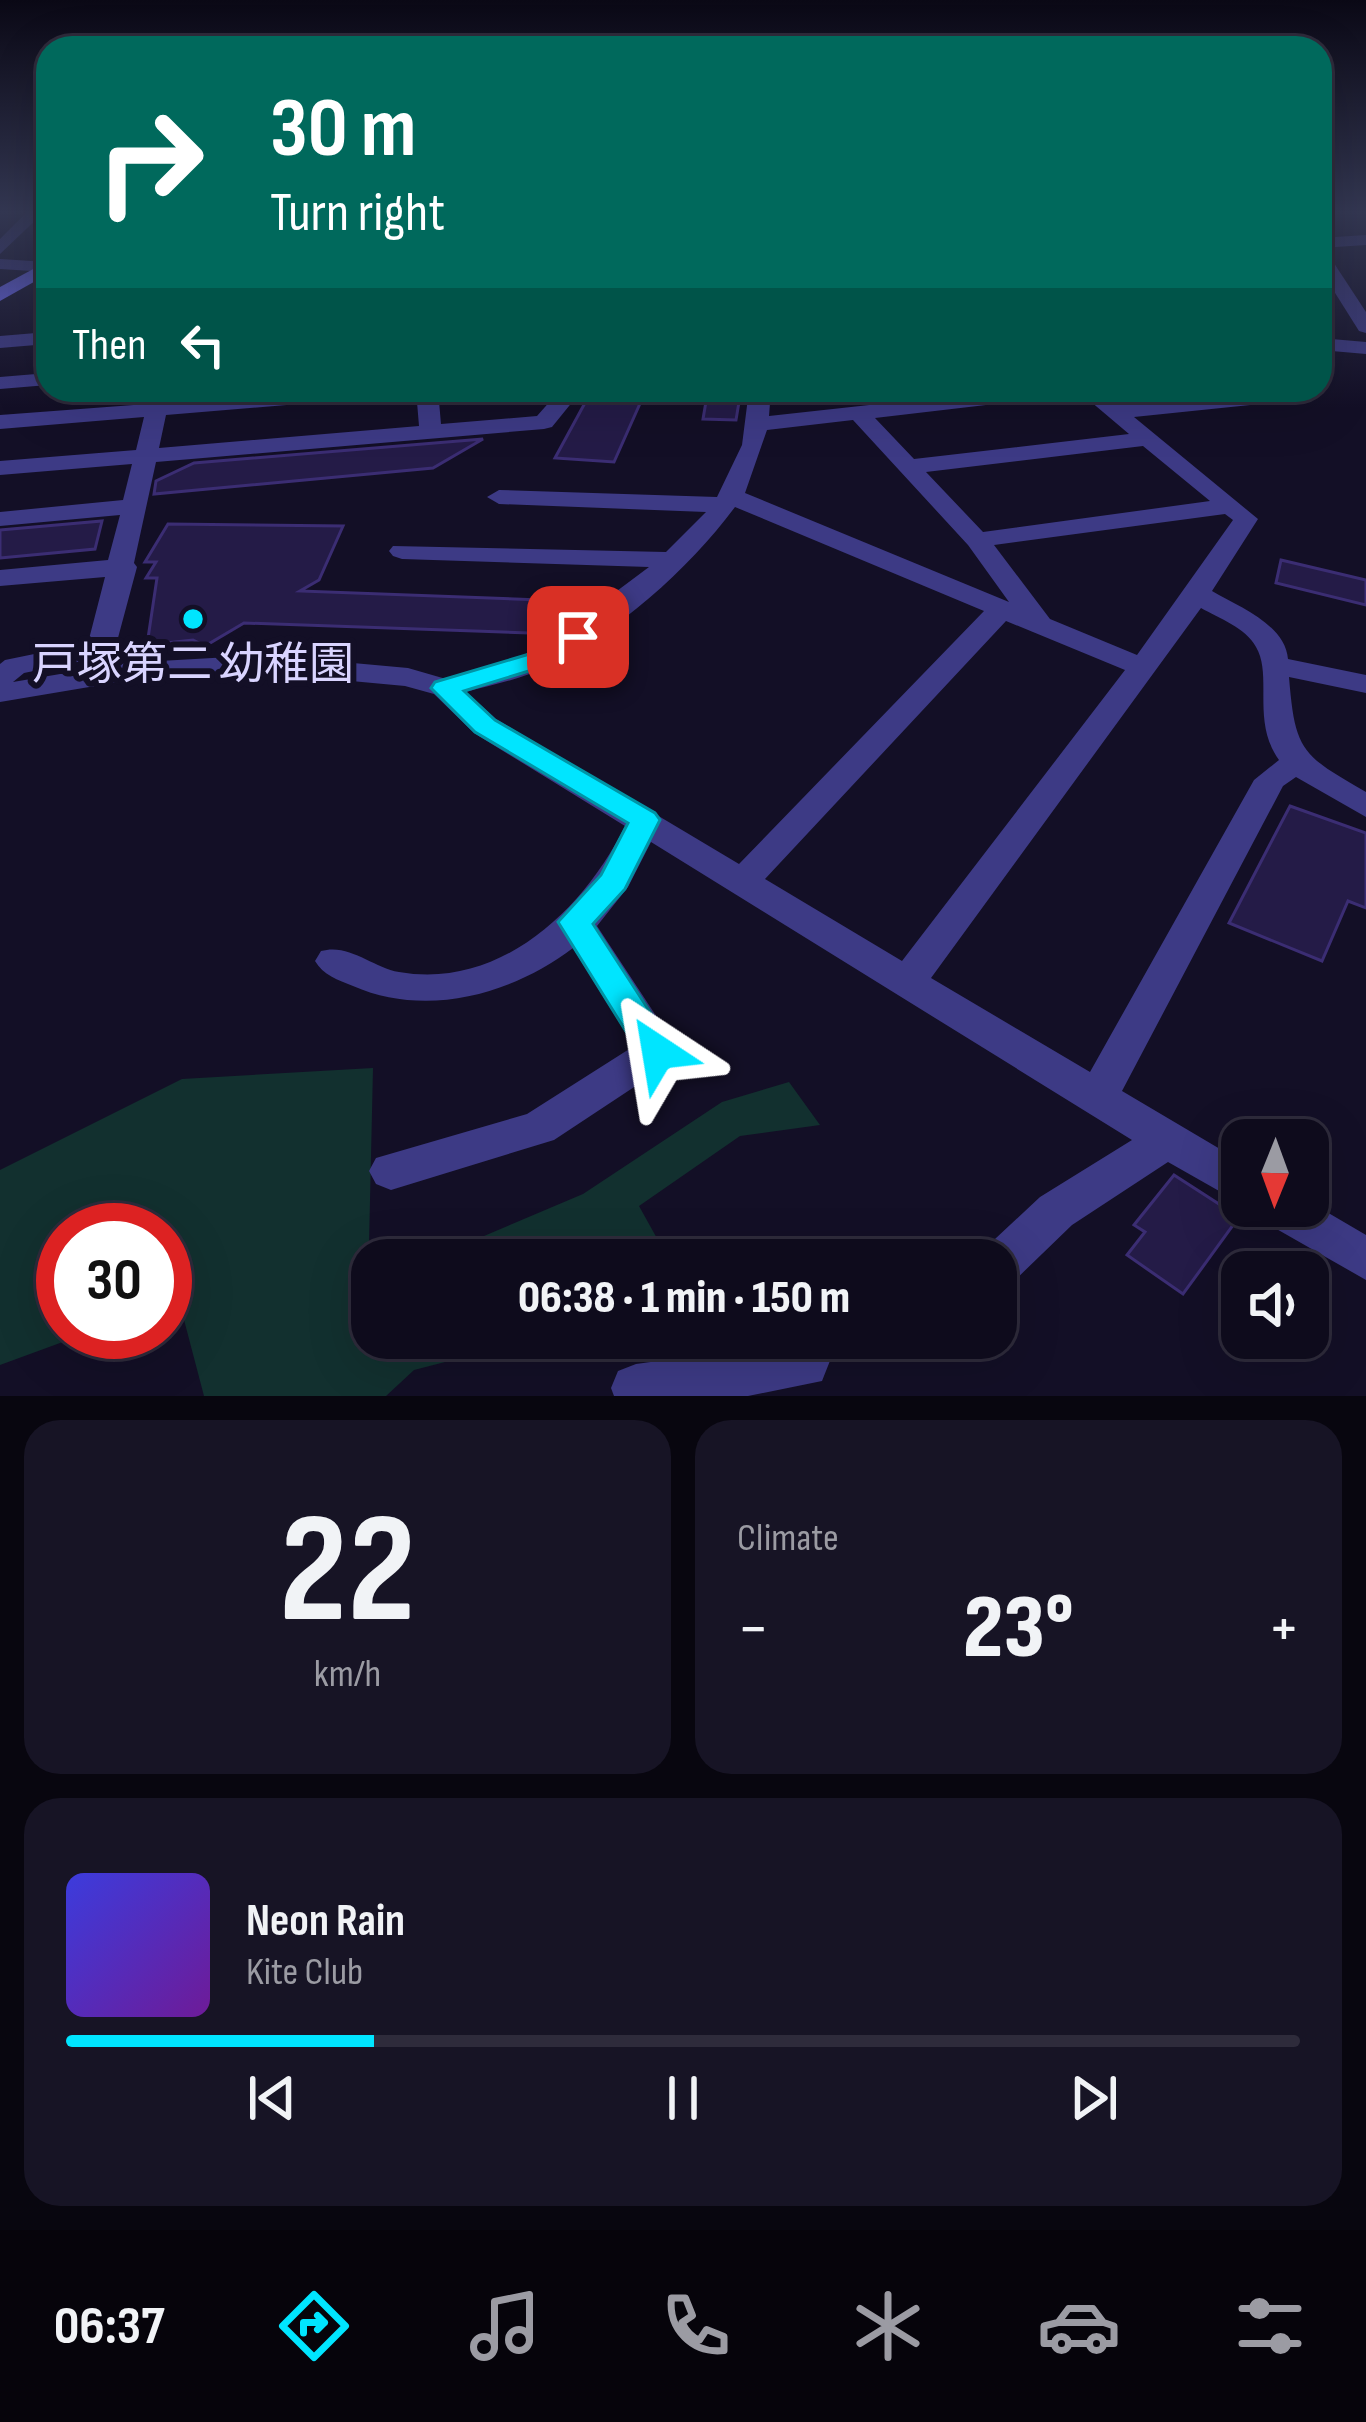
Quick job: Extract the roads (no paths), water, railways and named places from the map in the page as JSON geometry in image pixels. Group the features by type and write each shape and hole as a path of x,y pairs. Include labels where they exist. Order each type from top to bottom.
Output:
{"street":[{"path":"0,295 30,277"},
{"path":"1334,277 1366,327"},
{"path":"0,342 36,339"},
{"path":"1332,345 1366,348"},
{"path":"0,383 36,380"},
{"path":"0,422 145,402"},
{"path":"0,678 15,666 101,650 160,402"},
{"path":"428,402 431,431"},
{"path":"0,468 544,422 561,402"},
{"path":"445,688 536,661 578,637 669,560 727,501 759,424 760,402"},
{"path":"759,424 956,402"},
{"path":"908,982 1196,594 1246,519 1103,402"},
{"path":"1116,412 1218,402"},
{"path":"858,413 977,540 1040,625"},
{"path":"910,467 1148,439"},
{"path":"499,497 727,501 1139,666"},
{"path":"0,519 137,506"},
{"path":"977,540 1230,506"},
{"path":"402,551 669,560"},
{"path":"0,578 124,566"},
{"path":"1196,594 1255,628 1273,649 1274,706 1282,747 1294,764 1366,806"},
{"path":"744,880 1001,609"},
{"path":"0,693 125,671 222,664 341,669 408,677 445,688 485,726 1221,1172"},
{"path":"1274,664 1366,684"},
{"path":"1097,1099 1270,780 1294,764"},
{"path":"334,961 394,985 455,985 502,973 558,939 614,881 645,820"},
{"path":"391,1172 539,1128 658,1052 574,922"},
{"path":"1017,1248 1056,1211 1168,1140"},
{"path":"1312,1227 1366,1259"},
{"path":"636,1388 805,1364 807,1359"}],"place":[{"name":"戸塚第二 幼稚園","path":"193,619"}]}
